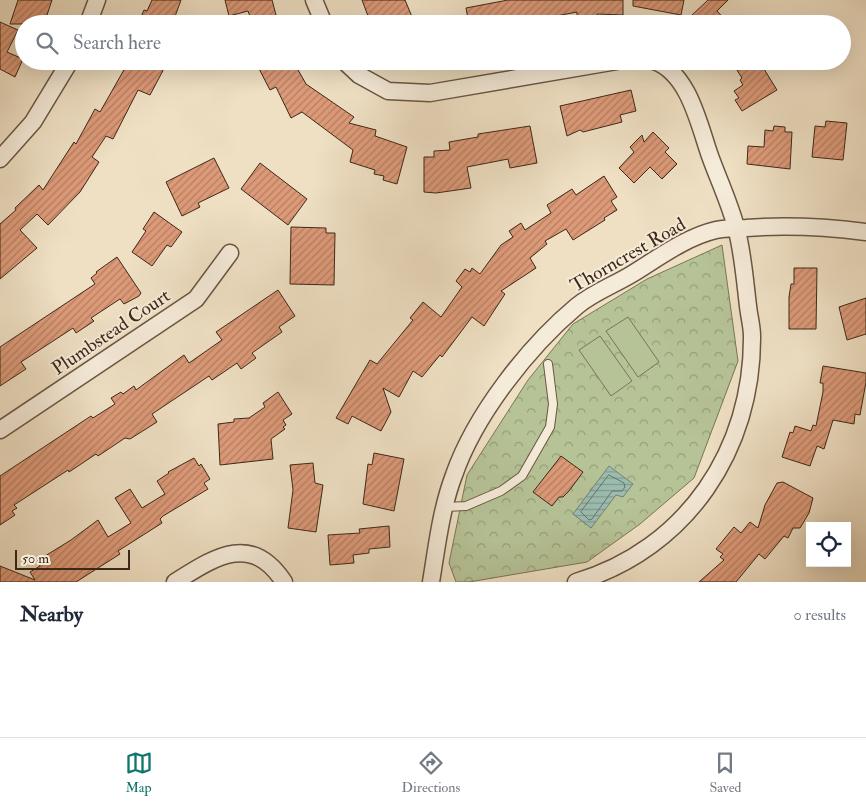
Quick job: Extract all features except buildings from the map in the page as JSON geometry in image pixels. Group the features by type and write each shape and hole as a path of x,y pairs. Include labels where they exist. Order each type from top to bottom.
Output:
{"street":[{"path":"91,15 97,0"},
{"path":"314,0 320,15"},
{"path":"0,160 33,122 65,70"},
{"path":"354,70 388,91 430,93 564,70"},
{"path":"576,582 590,578 628,559 674,528 690,511 721,468 748,392 752,335 743,256 737,228 686,92 669,70"},
{"name":"Thorncrest Road","path":"431,582 445,507 453,477 478,424 522,363 577,306 601,289 690,240 718,229 777,226 834,228 866,232"},
{"name":"Plumbstead Court","path":"0,430 196,299 230,253"},
{"path":"175,582 212,560 238,552 258,556 284,582"}],"lane":[{"path":"445,507 466,506 501,491 522,476 550,427 553,404 548,364"}],"green space":[{"path":"722,245 738,361 694,478 640,524 587,562 469,582 456,582 449,563 467,475 528,380 573,324 647,279"},
{"path":"628,317 659,362 638,377 606,331"},
{"path":"600,336 632,381 611,396 579,350"}],"water":[{"path":"609,466 633,484 623,497 616,495 591,528 573,514"}]}
